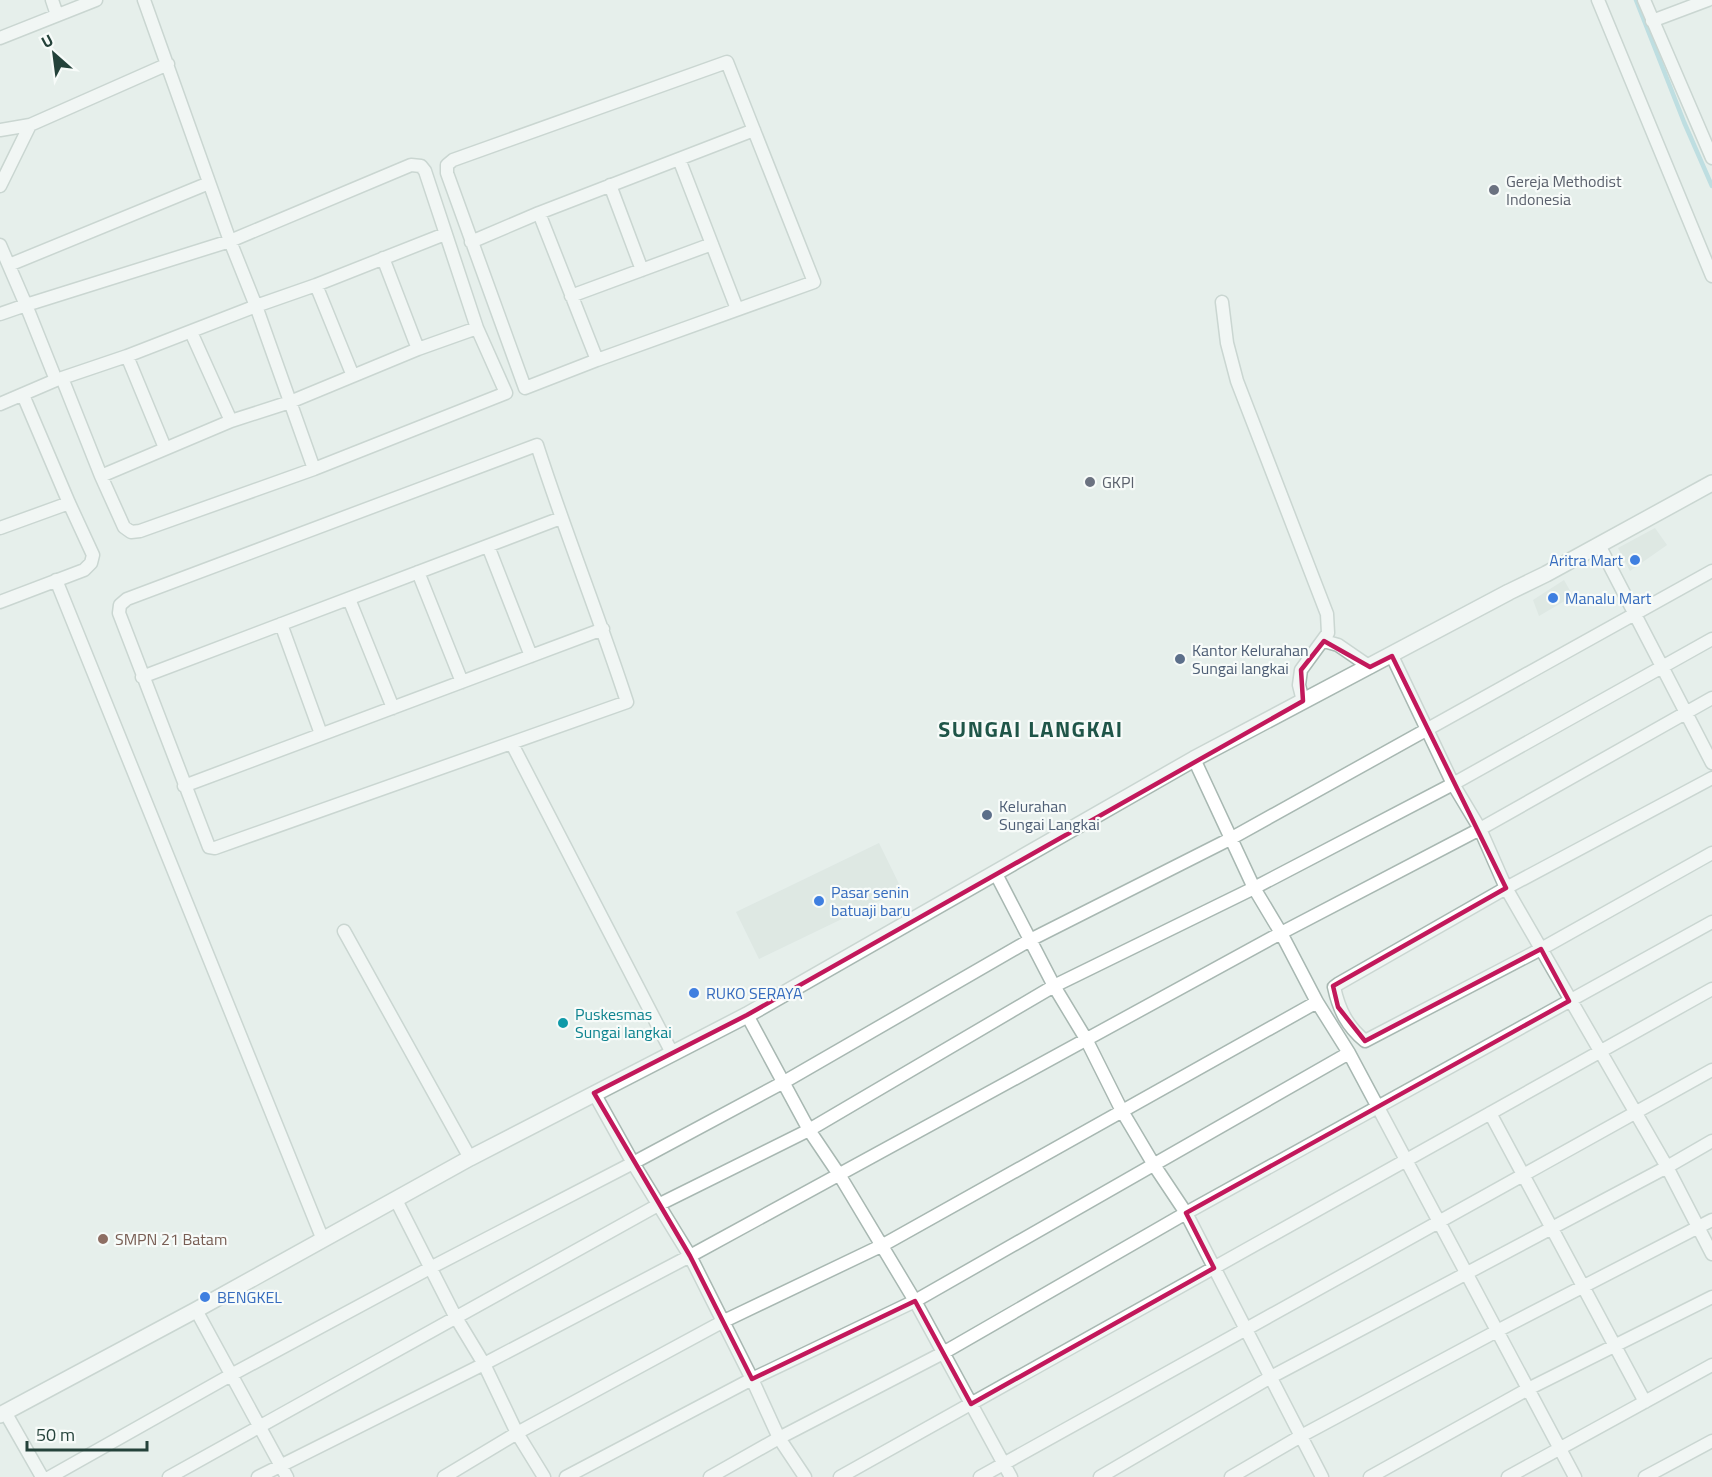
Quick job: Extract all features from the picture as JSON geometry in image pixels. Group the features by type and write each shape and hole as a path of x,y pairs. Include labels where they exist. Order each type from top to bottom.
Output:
{"street":[{"path":"52,0 57,15"},
{"path":"0,38 96,0"},
{"path":"144,0 314,469"},
{"path":"1598,0 1712,276"},
{"path":"1644,0 1712,158"},
{"path":"1652,21 1708,0"},
{"path":"727,62 813,282 525,388 471,242 447,173 447,165 453,160 727,62"},
{"path":"0,130 30,125 168,64"},
{"path":"0,186 30,125"},
{"path":"471,242 539,213 754,130"},
{"path":"679,159 737,309"},
{"path":"0,314 230,241 411,165 421,166 425,171 477,328 506,393 314,469 135,532 124,527 62,378 316,285 445,234"},
{"path":"9,265 209,183"},
{"path":"610,185 642,270"},
{"path":"539,213 597,360"},
{"path":"571,296 711,244"},
{"path":"0,245 56,380 0,404"},
{"path":"383,258 418,350"},
{"path":"316,285 353,376"},
{"path":"1222,302 1227,343 1238,381 1327,614 1328,633 1301,670 1299,685 1303,701"},
{"path":"101,476 231,421 290,402 477,328"},
{"path":"190,332 231,421"},
{"path":"127,356 165,448"},
{"path":"0,602 84,570 93,559 23,395"},
{"path":"537,445 561,518 603,629 627,702 213,848 207,845 142,677 119,610 120,605 127,599 537,445"},
{"path":"42,1477 3,1413 196,1310 470,1158 747,1015 1194,759 1392,656 1712,483"},
{"path":"1,523 69,503"},
{"path":"142,677 561,518"},
{"path":"1599,545 1712,763"},
{"path":"488,546 531,656"},
{"path":"50,1477 231,1375 784,1082 1030,940 1230,839 1712,571"},
{"path":"418,572 462,682"},
{"path":"56,580 323,1240"},
{"path":"349,599 393,708"},
{"path":"281,624 321,734"},
{"path":"184,786 603,629"},
{"path":"169,1477 658,1204 809,1130 1054,986 1254,888 1453,784 1712,639"},
{"path":"1324,641 1338,645 1370,667"},
{"path":"1392,656 1426,731 1480,830 1506,888 1569,1001 1667,1167 1712,1254"},
{"path":"258,1477 484,1364 840,1176 1281,933 1480,830 1712,698"},
{"path":"512,744 672,1053"},
{"path":"1194,759 1254,888 1378,1106 1575,1477"},
{"path":"1712,778 1506,888 1338,984 1334,987 1338,1007 1352,1030 1365,1041 1541,949 1712,853"},
{"path":"995,872 1122,1111 1154,1165 1186,1212 1322,1477"},
{"path":"710,1477 779,1438 944,1353 1186,1212 1712,922"},
{"path":"344,931 470,1158"},
{"path":"840,1477 1712,989"},
{"path":"444,1477 518,1433 722,1322 883,1245 1317,1002"},
{"path":"747,1015 809,1130 883,1245 1011,1477"},
{"path":"566,1477 752,1378 915,1301 1349,1053"},
{"path":"980,1477 1712,1070"},
{"path":"594,1094 633,1164 690,1256 752,1378 779,1438 804,1477"},
{"path":"1490,1113 1645,1402"},
{"path":"1100,1477 1271,1377 1712,1141"},
{"path":"396,1200 455,1316 484,1364 518,1433 544,1477"},
{"path":"1232,1477 1301,1436 1497,1331 1712,1220"},
{"path":"1370,1477 1528,1389 1712,1297"},
{"path":"196,1310 287,1477"},
{"path":"1508,1477 1712,1365"},
{"path":"1650,1476 1712,1441"}],"highlighted area":[{"path":"1324,641 1370,667 1392,656 1506,888 1333,986 1338,1007 1365,1041 1541,949 1569,1001 1186,1213 1214,1268 971,1404 915,1301 752,1379 690,1256 594,1093 747,1015 1303,701 1301,670"}],"shaded area":[{"name":"Aritra Mart","path":"1655,528 1667,545 1630,571 1618,548"},
{"name":"Manalu Mart","path":"1564,580 1573,596 1539,616 1533,600"},
{"name":"Pasar senin batuaji baru","path":"879,843 902,890 759,959 736,912"}],"waterway":[{"path":"1636,0 1712,186"}],"place":[{"name":"Gereja Methodist Indonesia","path":"1494,190"},
{"name":"GKPI","path":"1090,482"},
{"name":"Aritra Mart","path":"1635,560"},
{"name":"Manalu Mart","path":"1553,598"},
{"name":"Kantor Kelurahan Sungai langkai","path":"1180,659"},
{"name":"Kelurahan Sungai Langkai","path":"987,815"},
{"name":"Pasar senin batuaji baru","path":"819,901"},
{"name":"RUKO SERAYA","path":"694,993"},
{"name":"Puskesmas Sungai langkai","path":"563,1023"},
{"name":"SMPN 21 Batam","path":"103,1239"},
{"name":"BENGKEL","path":"205,1297"}],"district":[{"name":"SUNGAI LANGKAI","path":"1031,729"}]}
